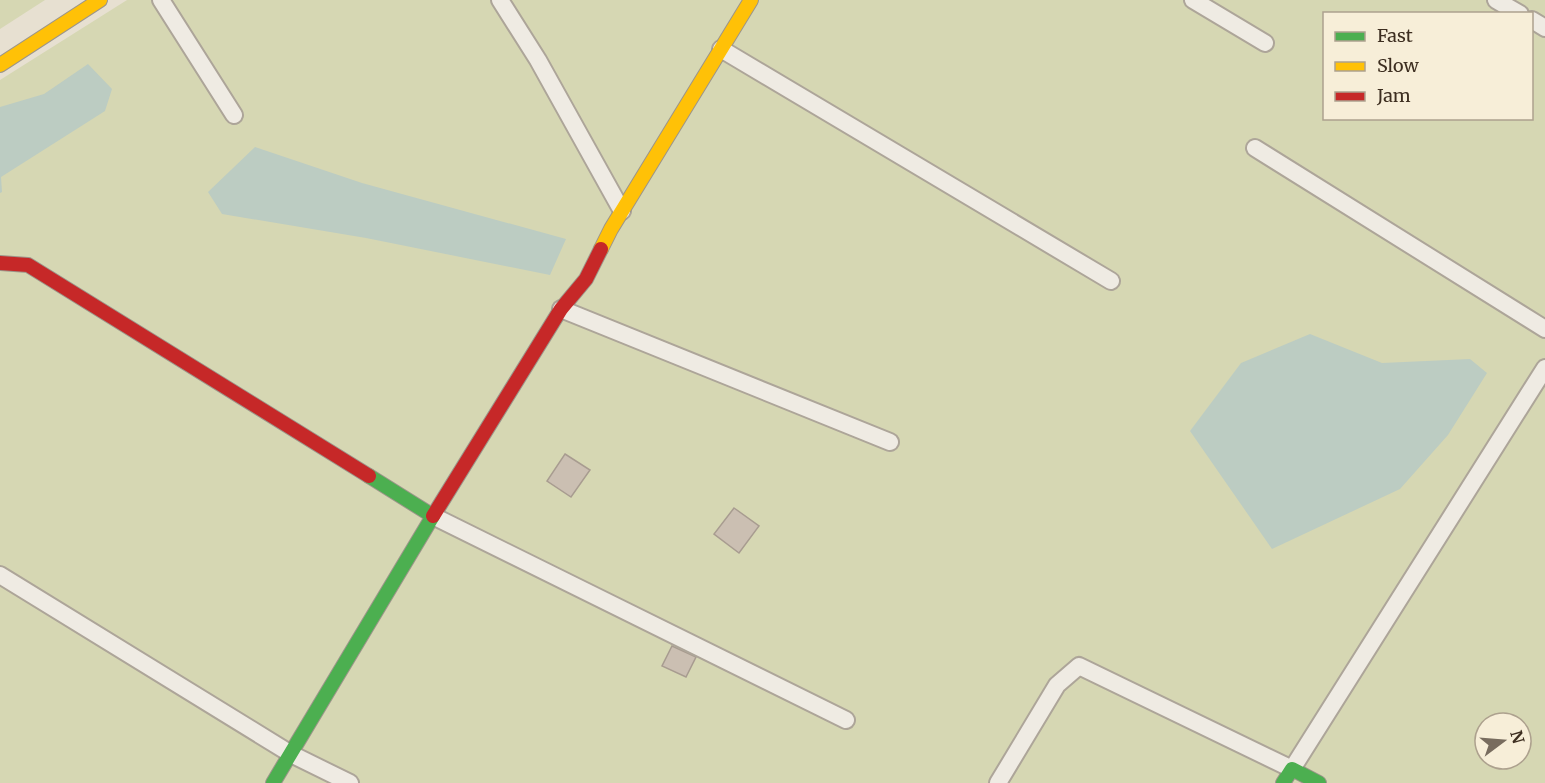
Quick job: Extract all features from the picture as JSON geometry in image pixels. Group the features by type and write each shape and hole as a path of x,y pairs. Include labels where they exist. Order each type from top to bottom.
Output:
{"street":[{"path":"0,65 100,0"},
{"path":"273,783 433,516 561,309 586,279 610,229 751,0"},
{"path":"0,263 28,265 433,516"},
{"path":"1288,776 1319,783"}],"lane":[{"path":"161,0 234,115"},
{"path":"500,0 538,60 622,211"},
{"path":"1193,0 1266,43"},
{"path":"1496,0 1517,12"},
{"path":"721,49 1111,281"},
{"path":"1255,148 1545,329"},
{"path":"561,309 890,442"},
{"path":"998,783 1057,685 1079,666 1288,776 1545,369"},
{"path":"433,516 846,720"},
{"path":"0,575 291,754 350,783"}],"green space":[{"path":"0,0 45,0 0,29"},
{"path":"127,0 1545,0 1545,783 0,783 0,80"}],"shaded area":[{"path":"88,64 112,89 105,111 1,177 2,192 0,193 0,107 44,94"},
{"path":"255,147 362,183 566,239 550,275 366,238 222,214 208,192"},
{"path":"1310,334 1382,363 1470,359 1487,373 1448,435 1400,489 1272,549 1190,431 1241,363"}],"building":[{"path":"565,454 590,470 571,497 547,481"},
{"path":"734,508 759,526 739,553 714,534"},
{"path":"672,646 696,657 686,677 662,666"}],"traffic: fast":[{"path":"273,783 433,516 369,476"},
{"path":"1283,783 1292,769 1319,783"}],"traffic: slow":[{"path":"0,65 100,0"},
{"path":"601,249 751,0"}],"traffic: jam":[{"path":"433,516 561,309 586,279 601,249"},
{"path":"0,263 28,265 369,476"}]}
